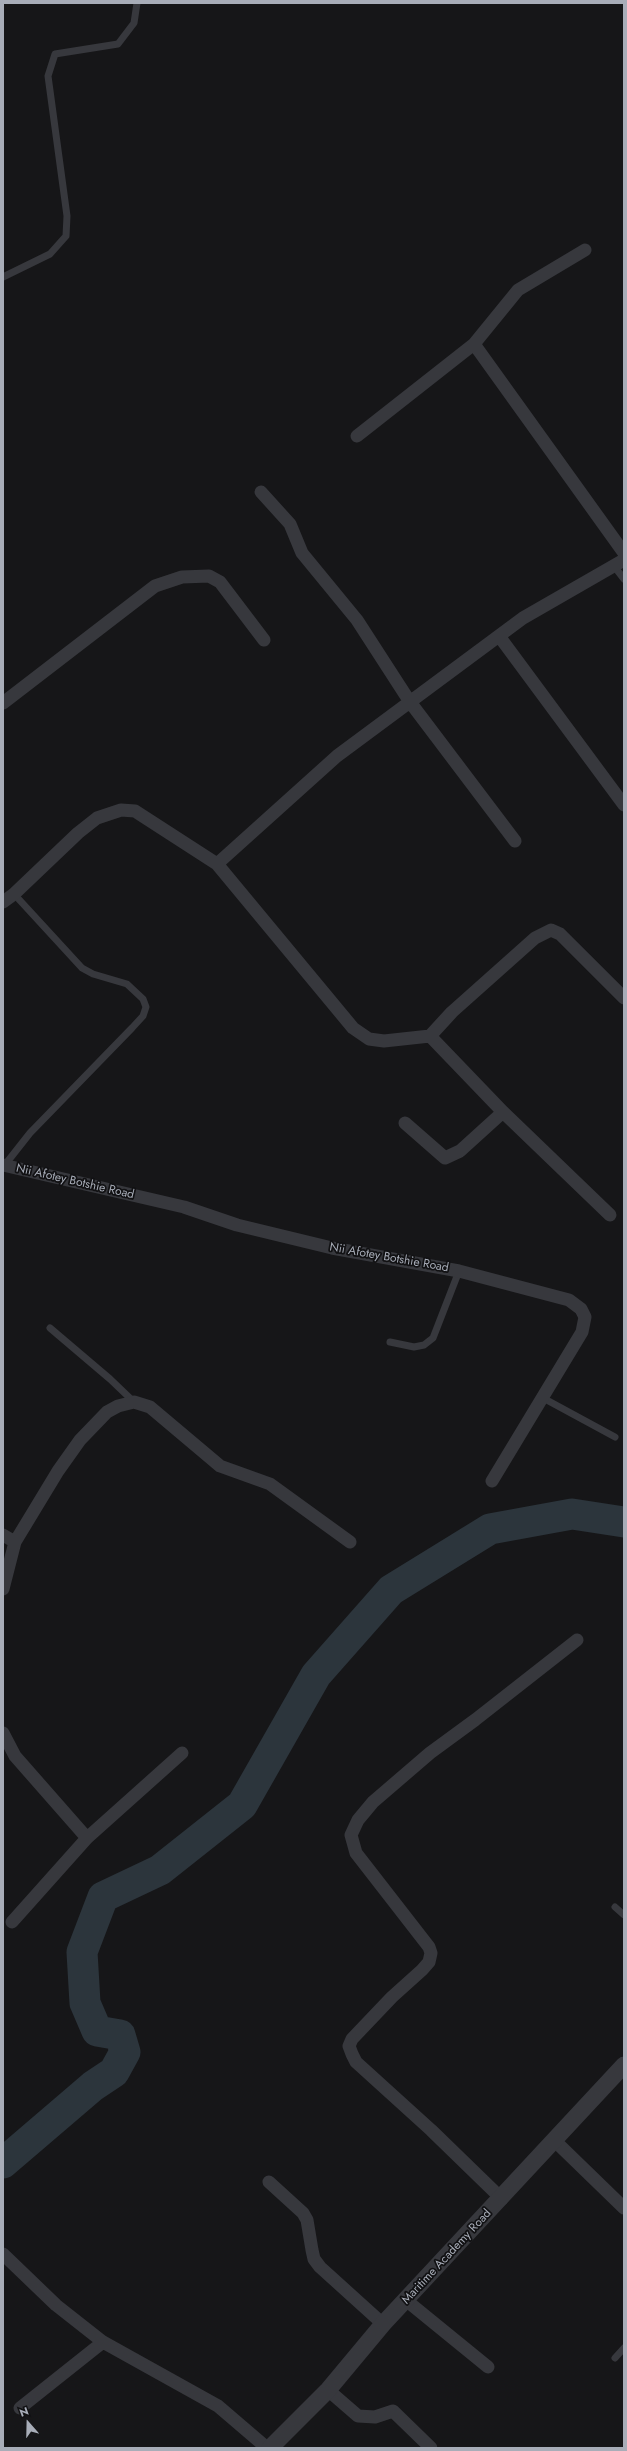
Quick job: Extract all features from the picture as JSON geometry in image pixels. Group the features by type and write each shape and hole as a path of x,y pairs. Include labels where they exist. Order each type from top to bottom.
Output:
{"street":[{"path":"357,436 474,344 518,290 585,250"},
{"path":"474,344 624,553"},
{"path":"261,492 290,524 302,553 357,620 410,702 515,841"},
{"path":"217,864 337,756 523,618 619,563"},
{"path":"3,703 155,586 182,577 209,576 220,582 264,640"},
{"path":"499,636 624,805"},
{"path":"3,902 14,894 78,833 97,818 120,810 136,811 217,864 353,1028 369,1039 384,1041 430,1036 452,1012 536,938 551,930 560,934 624,998"},
{"path":"430,1036 503,1112 610,1215"},
{"path":"406,1122 445,1158 460,1151 503,1112"},
{"name":"Nii Afotey Botshie Road","path":"4,1166 184,1207 237,1225 332,1248 459,1271 555,1295 569,1300 581,1309 585,1317 582,1332 492,1481"},
{"path":"3,1589 15,1542 35,1507 80,1440 107,1412 118,1406 134,1402 150,1407 220,1466 270,1484 350,1542"},
{"path":"3,1535 15,1542"},
{"path":"502,2199 356,2062 352,2054 350,2046 352,2039 392,1997 422,1970 429,1962 431,1953 356,1853 351,1835 358,1820 373,1802 430,1753 475,1720 576,1640"},
{"path":"3,1733 15,1756 87,1838"},
{"path":"12,1922 87,1838 182,1753"},
{"name":"Maritime Academy Road","path":"268,2448 328,2390 383,2324 502,2199 624,2065"},
{"path":"555,2141 624,2208"},
{"path":"270,2182 303,2213 307,2220 314,2259 320,2267 383,2324"},
{"path":"3,2254 56,2305 103,2342 218,2406 268,2448"},
{"path":"406,2301 488,2367"},
{"path":"20,2408 103,2342"},
{"path":"328,2390 358,2416 375,2417 392,2411 431,2448"}],"lane":[{"path":"3,277 50,254 66,236 67,216 48,76 55,54 118,44 134,24 137,3"},
{"path":"619,563 624,580"},
{"path":"4,1166 30,1133 143,1016 146,1007 143,999 128,984 93,974 82,968 14,894"},
{"path":"390,1342 414,1346 424,1345 434,1338 459,1271"},
{"path":"50,1328 110,1379 134,1402"},
{"path":"543,1398 615,1437"},
{"path":"615,1907 624,1915"},
{"path":"615,2358 624,2348"}],"waterway":[{"path":"3,2163 93,2086 114,2072 125,2052 120,2035 97,2031 85,2003 82,1952 103,1897 160,1870 242,1805 316,1675 391,1590 490,1529 572,1514 624,1522"}]}
